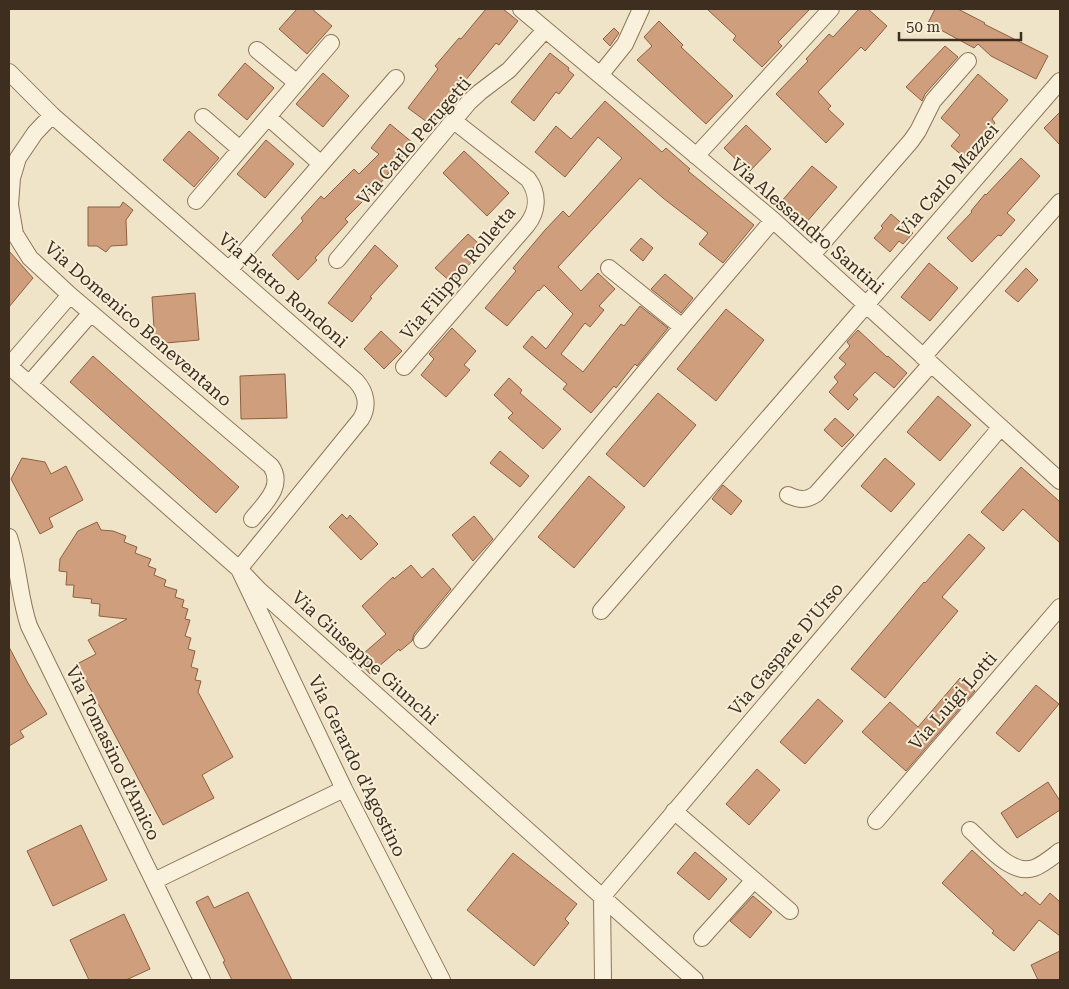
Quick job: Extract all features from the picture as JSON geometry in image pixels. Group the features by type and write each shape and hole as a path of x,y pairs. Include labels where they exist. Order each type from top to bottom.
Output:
{"street":[{"name":"Via Alessandro Santini","path":"521,9 812,254 927,361 1060,479"},
{"path":"600,75 625,44 641,9"},
{"path":"696,156 832,9"},
{"name":"Via Carlo Perugetti","path":"337,260 474,97 509,70 545,30"},
{"path":"196,201 331,43"},
{"path":"257,50 297,83"},
{"path":"812,254 911,141 933,101 968,61"},
{"name":"Via Pietro Rondoni","path":"9,72 52,115 356,381 362,390 366,407 363,416 239,569"},
{"path":"229,270 396,78"},
{"name":"Via Carlo Mazzei","path":"601,611 1060,81"},
{"name":"Via Domenico Beneventano","path":"52,115 35,133 18,158 12,178 10,205 15,234 30,258 70,295 273,468 276,477 276,487 252,519"},
{"path":"203,117 240,149"},
{"path":"268,117 321,164"},
{"name":"Via Filippo Rolletta","path":"404,367 527,225 535,210 535,191 528,179 454,120"},
{"path":"788,495 808,499 816,494 1060,202"},
{"path":"422,640 773,220"},
{"path":"609,268 682,327"},
{"path":"9,366 70,295"},
{"path":"29,384 91,312"},
{"name":"Via Giuseppe Giunchi","path":"9,366 239,569 266,597 695,980"},
{"name":"Via Gaspare D'Urso","path":"602,897 1001,427"},
{"name":"Via Tomasino d'Amico","path":"9,537 17,567 21,601 29,626 202,980"},
{"name":"Via Gerardo d'Agostino","path":"239,569 344,789 442,980"},
{"name":"Via Luigi Lotti","path":"876,821 1060,608"},
{"path":"154,881 344,789"},
{"path":"674,811 790,911"},
{"path":"970,830 1008,863 1018,869 1033,868 1060,851"},
{"path":"702,938 754,880"},
{"path":"602,897 603,980"}],"building":[{"path":"297,9 312,9 332,26 307,54 279,29"},
{"path":"486,9 503,9 518,21 499,45 496,43 431,125 408,108 438,69 435,66"},
{"path":"707,9 810,9 778,42 782,46 762,67 733,40 736,36"},
{"path":"859,9 868,9 887,26 865,51 861,47 818,92 831,106 828,109 844,124 826,143 776,94 808,61 806,59 829,34 833,37"},
{"path":"935,9 958,9 1048,56 1036,79 991,56 978,44 974,48 928,23"},
{"path":"659,21 683,45 681,47 733,96 706,124 637,60 652,46 644,37"},
{"path":"614,28 619,33 610,46 603,39"},
{"path":"945,46 958,57 925,94 922,101 906,87"},
{"path":"550,53 569,68 568,70 574,75 559,94 556,92 534,121 511,102"},
{"path":"245,63 274,88 247,120 218,95"},
{"path":"323,73 349,96 323,127 296,104"},
{"path":"978,74 1008,100 992,119 995,123 965,158 951,146 960,135 941,118"},
{"path":"605,101 662,152 666,148 690,169 688,171 754,225 723,263 699,244 708,233 640,178 558,267 581,291 598,273 615,289 599,306 604,310 590,327 585,323 561,354 583,372 621,324 624,326 640,306 668,328 637,366 635,364 616,388 614,386 591,413 563,389 567,384 523,347 532,336 546,349 573,314 544,285 507,326 485,308 516,271 513,268 545,230 563,211 569,217 622,158 598,137 565,177 535,152 556,126 571,139"},
{"path":"1060,112 1060,145 1044,128"},
{"path":"390,124 413,143 379,185 345,219 348,222 298,280 272,255 303,221 301,218 321,196 324,199 354,169 359,174 379,154 371,148"},
{"path":"746,125 771,149 749,172 724,148"},
{"path":"189,131 219,158 194,187 163,160"},
{"path":"266,140 294,164 265,198 237,174"},
{"path":"464,151 509,193 487,216 443,173"},
{"path":"1021,158 1040,176 1007,213 1015,220 1001,236 998,235 972,262 947,238 972,212 985,194"},
{"path":"812,166 837,187 805,224 780,203"},
{"path":"123,202 133,210 126,220 127,245 111,246 106,252 97,246 88,246 88,207 120,207"},
{"path":"891,214 913,233 903,244 899,241 890,252 874,238 883,228 881,226"},
{"path":"468,234 478,243 473,248 479,254 452,283 435,268"},
{"path":"641,238 653,248 643,261 630,250"},
{"path":"375,245 398,266 370,297 372,298 352,322 328,303"},
{"path":"9,251 33,278 9,307"},
{"path":"929,263 958,288 930,321 901,297"},
{"path":"1026,268 1038,280 1018,302 1005,291"},
{"path":"665,274 693,298 681,313 651,289"},
{"path":"195,293 199,340 155,344 152,297"},
{"path":"726,309 764,340 716,401 677,369"},
{"path":"452,328 476,351 464,365 470,370 446,397 421,375 434,359 429,354"},
{"path":"858,330 907,373 894,388 875,372 853,395 858,399 848,410 829,392 838,382 834,377 846,364 839,358 850,346 847,342"},
{"path":"381,331 402,351 384,369 364,349"},
{"path":"93,356 239,487 216,513 70,382"},
{"path":"285,374 287,418 241,419 240,376"},
{"path":"509,378 522,390 520,393 561,429 543,449 508,418 513,413 494,395"},
{"path":"658,393 696,425 644,487 606,454"},
{"path":"938,396 971,425 940,461 907,432"},
{"path":"835,418 854,435 842,447 824,430"},
{"path":"500,451 529,476 520,487 490,463"},
{"path":"22,458 45,462 51,474 66,466 83,500 49,518 53,527 40,534 11,479"},
{"path":"885,458 915,484 891,512 861,486"},
{"path":"1021,467 1060,502 1060,543 1023,509 1003,531 981,512"},
{"path":"589,476 625,507 574,568 538,537"},
{"path":"723,485 742,501 731,515 712,499"},
{"path":"342,514 347,519 350,515 378,544 361,560 329,527"},
{"path":"474,516 493,539 473,561 452,535"},
{"path":"97,522 101,530 113,531 126,536 124,542 137,547 135,553 151,559 148,566 156,569 154,575 166,580 164,586 177,590 175,597 184,600 182,607 188,609 185,619 190,620 185,636 191,638 188,649 195,651 191,667 198,669 195,680 201,681 198,692 233,757 202,775 214,798 163,825 77,664 96,654 88,640 127,619 99,616 100,604 91,603 92,599 73,597 74,585 66,585 67,572 59,571 60,559 78,531"},
{"path":"969,534 985,548 942,597 958,611 885,698 851,669 924,582"},
{"path":"411,565 422,578 433,568 451,589 414,634 412,641 400,651 399,649 370,674 357,659 386,634 362,606 393,577 394,579"},
{"path":"9,647 47,714 20,731 24,737 9,746"},
{"path":"960,678 975,691 906,771 862,732 890,702 918,727"},
{"path":"1036,685 1059,704 1019,752 996,733"},
{"path":"818,699 843,721 805,764 780,742"},
{"path":"757,769 780,790 749,825 726,804"},
{"path":"1048,782 1060,801 1060,810 1017,838 1001,813"},
{"path":"81,825 107,880 53,906 27,851"},
{"path":"972,850 1022,896 1025,892 1040,905 1050,893 1060,902 1060,936 1039,920 1014,951 992,933 994,931 942,883"},
{"path":"695,852 727,879 709,900 677,873"},
{"path":"513,853 577,904 565,919 569,923 534,966 467,910"},
{"path":"248,892 292,980 232,980 223,962 225,961 196,902 208,896 214,908"},
{"path":"753,896 772,912 750,938 730,921"},
{"path":"124,914 150,969 126,980 89,980 70,940"},
{"path":"1060,951 1060,980 1038,980 1031,965"}]}
